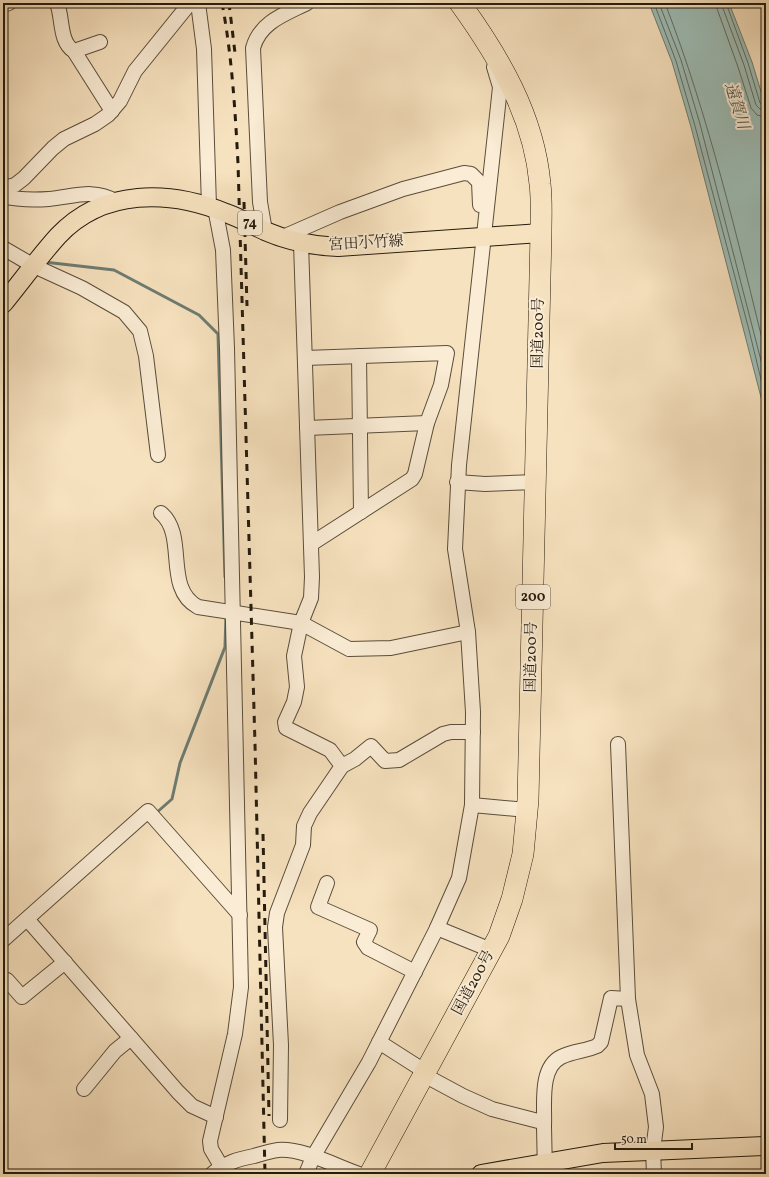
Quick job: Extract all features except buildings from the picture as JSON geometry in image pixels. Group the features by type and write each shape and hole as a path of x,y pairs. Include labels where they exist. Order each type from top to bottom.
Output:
{"highway":[{"name":"国道200号","path":"370,1174 499,936 512,899 523,854 527,810 536,482 541,233 540,184 534,146 517,96 488,44 460,3"}],"main road":[{"name":"宮田小竹線","path":"3,304 59,235 82,215 126,198 160,197 212,207 265,231 301,243 338,247 541,233"},
{"path":"481,1174 545,1168 603,1153 655,1153 766,1146"}],"street":[{"path":"3,5 9,3"},
{"path":"57,3 60,11 66,44 74,51 112,111"},
{"path":"3,188 15,185 24,178 53,148 64,139 95,124 112,111 120,101 135,71 190,3"},
{"path":"198,3 204,49 212,207 223,250 227,333 241,987 240,1007 210,1141 211,1149 217,1170 236,1160 278,1150 313,1157 359,1174"},
{"path":"265,231 260,202 253,48 255,38 268,23 307,3"},
{"path":"74,51 100,42"},
{"path":"306,1174 313,1157 379,1042 437,928 459,878 472,806 472,680 468,632 455,549 457,482 482,236 500,87 488,44"},
{"path":"283,237 340,212 403,189 464,173 471,174 479,182 480,204 478,222 482,236"},
{"path":"3,196 26,199 48,199 90,194 105,195 115,201"},
{"path":"301,243 311,544 311,598 301,623 294,656 297,687 294,702 285,722 286,728 330,750 342,766"},
{"path":"3,248 34,266 82,288 124,312 140,331 146,356 158,455"},
{"path":"305,358 447,353 441,385 427,423 415,474 412,479 311,544"},
{"path":"359,356 360,512"},
{"path":"307,428 427,423"},
{"path":"457,482 485,484 536,482"},
{"path":"161,513 168,519 173,535 180,584 188,602 198,606 301,623 349,649 391,648 468,632"},
{"path":"280,1120 281,1045 275,926 277,913 304,845 304,826 310,814 342,766 356,759 371,746 385,761 391,762 399,760 444,734 451,732 473,732"},
{"path":"618,744 628,999 637,1055 652,1094 656,1127 654,1174"},
{"path":"472,806 527,810"},
{"path":"3,940 148,811 240,915"},
{"path":"327,883 318,907 370,930 364,942 368,948 415,972"},
{"path":"28,919 192,1106 216,1117"},
{"path":"437,928 491,950"},
{"path":"7,980 22,997 65,962"},
{"path":"545,1168 544,1126 547,1077 550,1069 555,1061 561,1057 597,1046 601,1042 611,998 628,999"},
{"path":"84,1089 115,1051 131,1038"},
{"path":"379,1042 425,1073 464,1096 492,1109 518,1117 538,1120 544,1126"},
{"path":"651,1174 655,1153"}],"water":[{"name":"遠賀川","path":"649,3 729,3 752,62 766,108 766,464 762,401 691,127 672,62"}],"waterway":[{"path":"44,262 114,270 199,315 218,334 225,577"},
{"path":"155,814 172,799 180,763 225,647 226,614"}],"railway":[{"path":"222,3 231,63 238,163 255,744 265,1174"},
{"path":"229,3 235,53"},
{"path":"244,202 247,306"},
{"path":"263,834 269,1116"}]}
